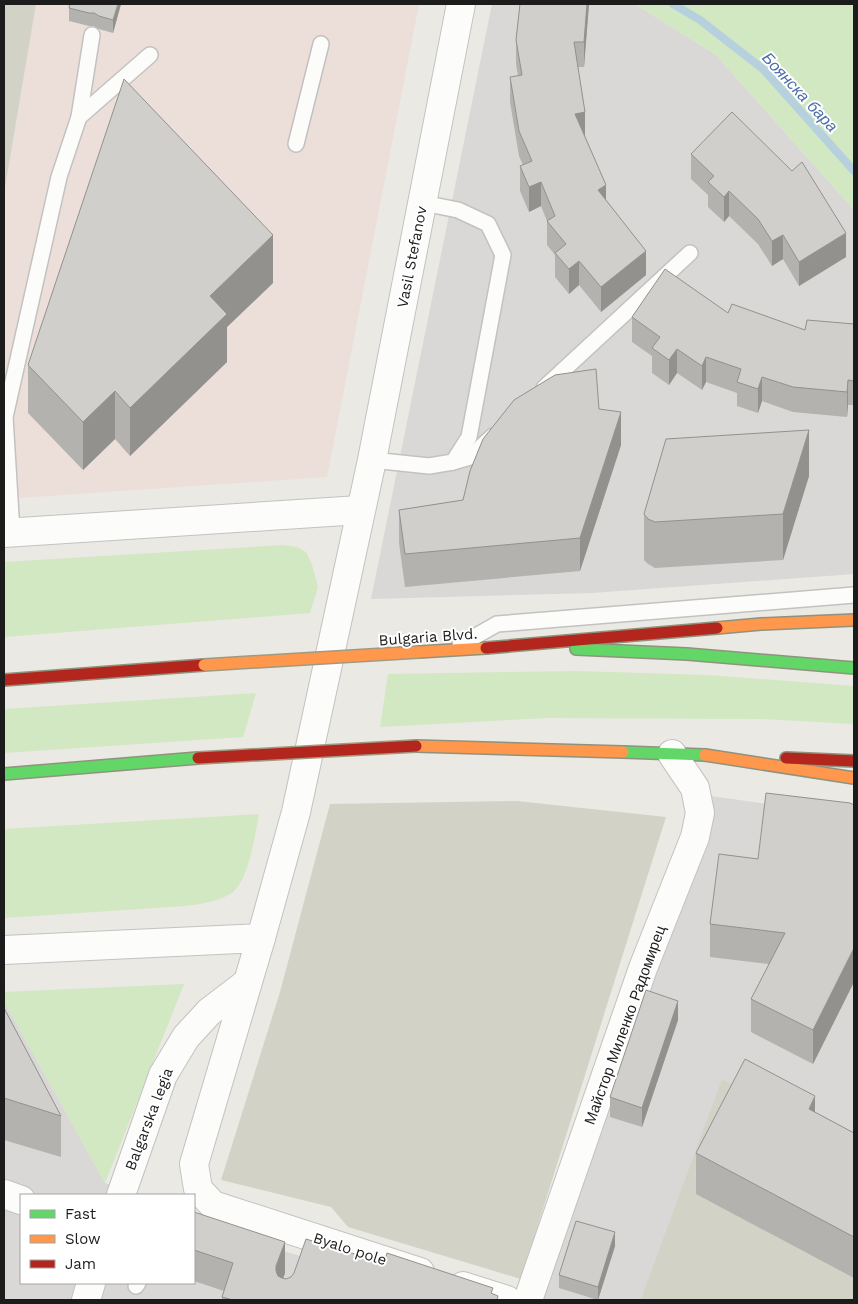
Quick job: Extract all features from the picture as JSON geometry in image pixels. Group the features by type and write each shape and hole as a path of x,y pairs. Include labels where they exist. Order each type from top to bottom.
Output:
{"main road":[{"path":"486,648 761,624 854,620"},
{"name":"Bulgaria Blvd.","path":"4,680 204,665 486,648 580,649 687,654 854,668"},
{"path":"4,774 198,758 416,746 854,761"},
{"path":"705,755 854,778"}],"street":[{"name":"Vasil Stefanov","path":"261,938 296,812 372,460 461,4"},
{"path":"8,533 360,510"},
{"name":"Майстор Миленко Радомирец","path":"528,1300 643,968 694,837 700,813 695,788 672,754"},
{"path":"4,950 261,938 194,1164 194,1192"},
{"name":"Balgarska legia","path":"121,1194 163,1076 176,1052 186,1037 209,1012 247,983"},
{"name":"Byalo pole","path":"194,1192 213,1205 307,1241 508,1300"},
{"path":"4,1194 20,1200"}],"lane":[{"path":"8,533 5,417 59,177 79,117 92,35"},
{"path":"296,144 321,44"},
{"path":"79,117 150,56"},
{"path":"423,203 458,210 488,224 503,255 469,436 453,462"},
{"path":"534,397 690,253"},
{"path":"372,460 429,466 453,462 470,457 506,424"},
{"path":"452,650 496,624 854,594"}],"shaded area":[{"path":"4,4 36,4 4,194"},
{"path":"36,4 419,4 327,477 4,499 4,194"},
{"path":"492,4 635,4 716,55 854,210 854,574 592,593 371,599"},
{"path":"711,796 854,816 854,1300 541,1300"},
{"path":"517,801 666,817 521,1279 348,1227 331,1207 221,1180 280,992 330,804"},
{"path":"4,1001 105,1183 141,1194 20,1194 20,1284 195,1284 195,1217 204,1229 459,1300 4,1300"},
{"path":"722,1079 820,1135 854,1158 854,1296 852,1300 641,1299"}],"green space":[{"path":"635,4 854,4 854,210 716,55"},
{"path":"283,545 297,547 306,552 312,565 318,587 310,613 4,637 4,562"},
{"path":"576,671 707,675 854,686 854,724 764,719 546,718 380,727 388,674"},
{"path":"256,693 243,737 4,753 4,709"},
{"path":"259,814 250,857 242,880 230,894 219,899 185,906 4,918 4,829"},
{"path":"184,984 105,1183 4,1001 4,992"}],"building":[{"path":"70,4 118,4 113,20 94,13 69,8"},
{"path":"520,4 587,4 584,42 574,42 585,112 575,114 606,185 598,190 646,251 601,287 579,261 569,269 555,253 566,244 547,221 555,216 541,182 529,187 520,166 532,161 519,131 510,77 522,75 516,40"},
{"path":"124,79 273,235 210,296 227,314 130,408 115,391 83,422 28,365"},
{"path":"732,112 792,171 802,162 846,233 799,262 783,235 772,241 758,219 729,191 724,197 708,182 714,176 691,154"},
{"path":"665,269 728,313 732,304 805,330 807,320 854,324 854,381 848,380 847,392 793,387 762,377 758,389 737,382 741,369 706,357 702,366 677,349 669,360 652,348 660,337 632,317"},
{"path":"596,369 599,409 621,412 580,538 405,554 399,510 463,500 470,471 483,439 514,400 555,375"},
{"path":"809,430 783,514 655,522 648,519 644,514 666,439"},
{"path":"766,793 854,805 854,948 813,1030 751,999 785,933 710,924 719,854 758,859"},
{"path":"646,990 678,1001 642,1108 610,1097"},
{"path":"4,1008 61,1116 4,1098"},
{"path":"745,1059 815,1096 809,1109 854,1133 854,1237 696,1153"},
{"path":"195,1212 285,1242 276,1266 278,1276 282,1278 291,1277 294,1273 306,1239 384,1263 387,1253 493,1288 491,1293 498,1296 497,1300 233,1300 222,1297 233,1263 195,1250"},
{"path":"576,1221 615,1232 598,1287 559,1275"}],"waterway":[{"name":"Боянска бара","path":"673,4 700,20 763,69 854,171"}],"traffic: fast":[{"path":"576,649 687,654 854,668"},
{"path":"623,752 705,755"},
{"path":"4,774 198,758"}],"traffic: slow":[{"path":"717,628 854,620"},
{"path":"419,652 486,648"},
{"path":"204,665 419,652"},
{"path":"416,746 623,752"},
{"path":"705,755 854,778"}],"traffic: jam":[{"path":"486,648 717,628"},
{"path":"4,680 204,665"},
{"path":"198,758 416,746"},
{"path":"786,758 854,761"}]}
